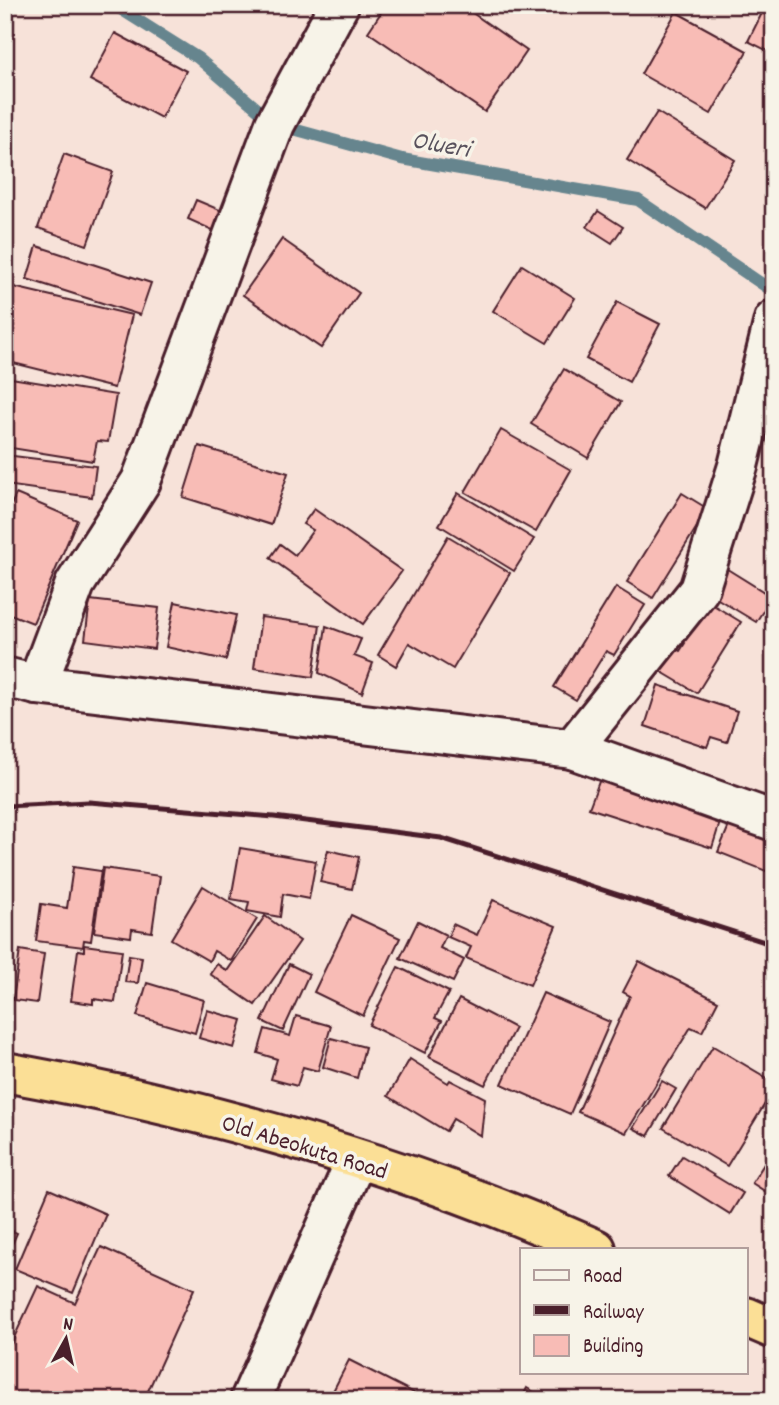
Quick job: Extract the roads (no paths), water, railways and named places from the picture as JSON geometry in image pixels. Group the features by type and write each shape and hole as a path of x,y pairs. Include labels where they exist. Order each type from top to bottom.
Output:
{"highway":[{"name":"Old Abeokuta Road","path":"5,1072 112,1091 311,1144 546,1227 594,1248"},
{"path":"748,1318 774,1329"}],"street":[{"path":"339,5 275,124 141,481 75,584 21,681 572,749 774,821"},
{"path":"572,749 699,590 738,466 774,320"},
{"path":"250,1400 356,1160"}],"waterway":[{"name":"Olueri","path":"114,5 198,58 275,124 402,159 638,200 774,292"}],"railway":[{"path":"5,806 89,802 274,817 441,838 774,945"}]}
